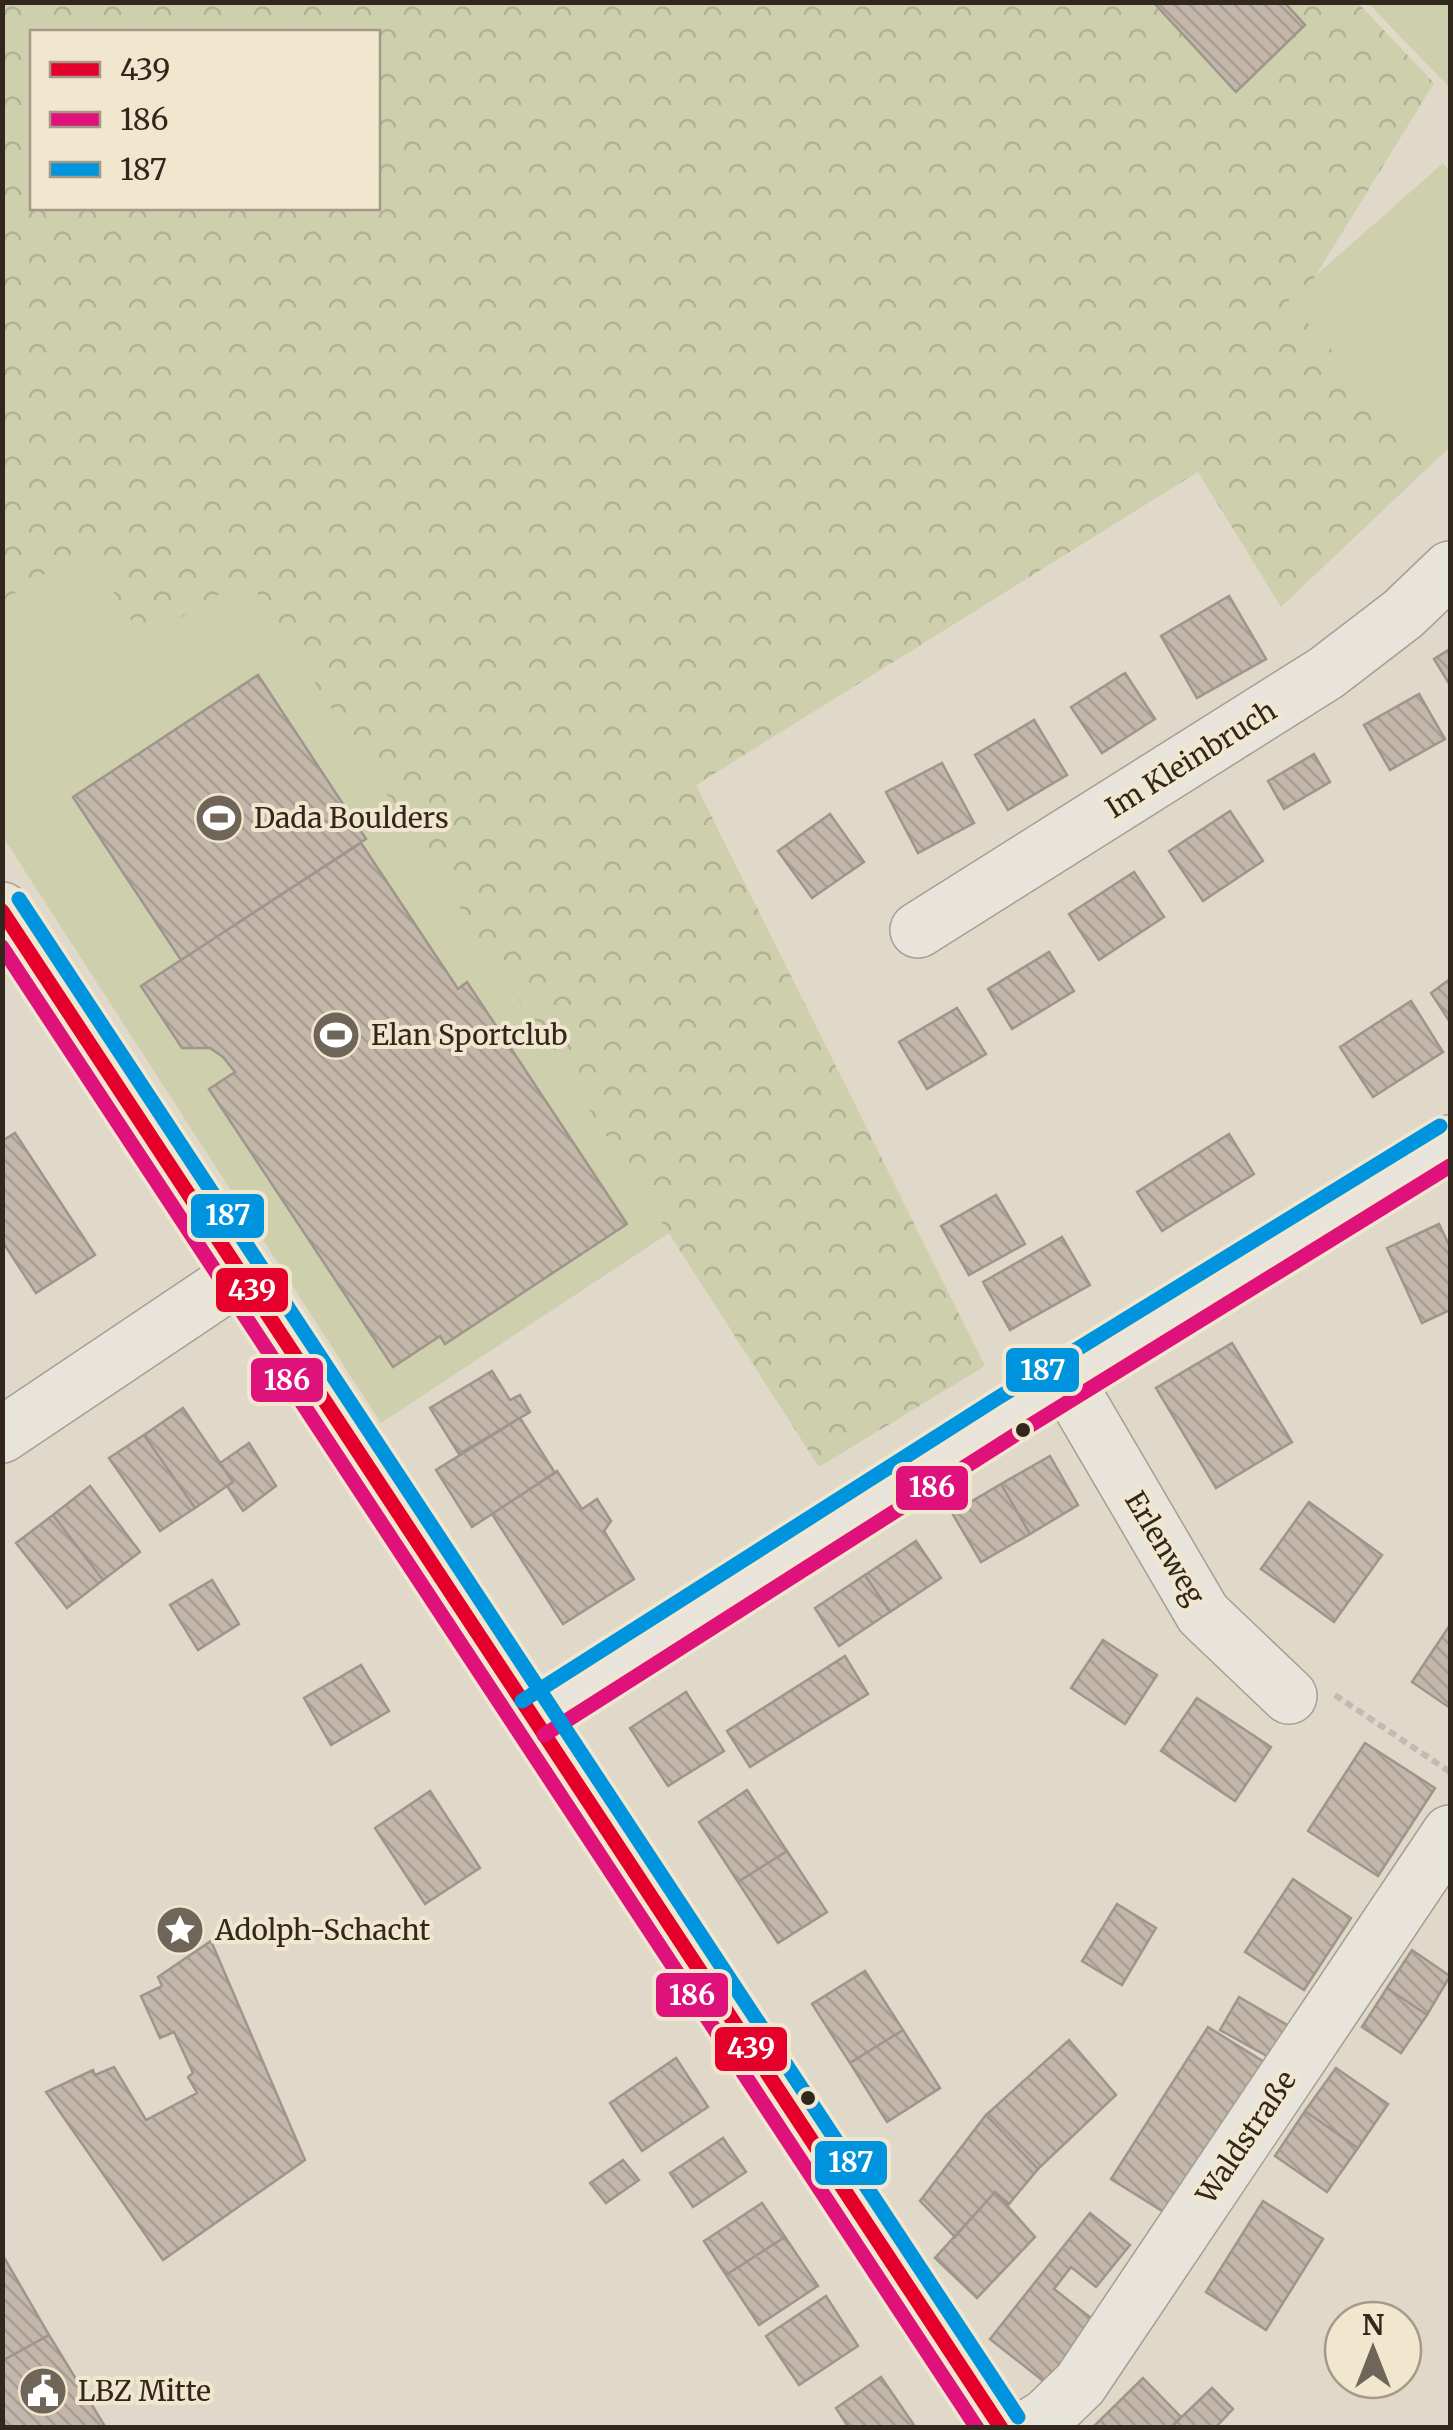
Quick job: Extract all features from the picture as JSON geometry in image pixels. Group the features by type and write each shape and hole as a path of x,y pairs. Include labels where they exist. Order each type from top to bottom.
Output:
{"street":[{"name":"Im Kleinbruch","path":"918,930 1326,673 1404,614 1450,570"},
{"path":"2,910 1002,2428"},
{"path":"533,1718 1066,1380 1450,1143"},
{"path":"2,1434 242,1274"},
{"name":"Erlenweg","path":"1066,1380 1203,1614 1290,1696"},
{"name":"Waldstraße","path":"1028,2428 1046,2417 1080,2384 1450,1833"}],"path":[{"path":"1290,1696 1312,1680 1450,1772"}],"green space":[{"path":"3,3 1358,3 1434,83 1315,277 1288,301 1433,463 1281,607 1198,472 696,785 985,1366 819,1467 247,577 144,640 85,548 3,601"},
{"path":"1368,3 1450,3 1450,88"},
{"path":"1443,163 1450,171 1450,447 1433,463 1287,301"},
{"name":"Elan Sportclub","path":"85,548 144,639 247,576 669,1233 381,1423 3,837 3,601"}],"building":[{"path":"1284,2 1305,25 1236,92 1155,4"},
{"path":"1229,596 1266,659 1197,698 1161,636"},
{"path":"1450,649 1450,685 1434,659"},
{"path":"1125,673 1155,719 1102,753 1071,707"},
{"name":"Dada Boulders","path":"258,675 366,839 181,960 73,797"},
{"path":"1419,694 1445,739 1390,770 1364,725"},
{"path":"1034,720 1067,775 1008,810 975,755"},
{"path":"1314,754 1330,782 1284,809 1268,781"},
{"path":"942,763 974,823 918,853 886,792"},
{"path":"1230,811 1263,861 1203,901 1169,851"},
{"path":"830,814 864,862 812,898 778,851"},
{"name":"Elan Sportclub","path":"361,843 458,989 467,982 627,1224 445,1344 440,1336 393,1367 209,1089 235,1072 210,1048 182,1048 141,986"},
{"path":"1134,872 1164,917 1099,960 1069,914"},
{"path":"1049,952 1074,991 1012,1029 988,989"},
{"path":"1450,979 1450,1022 1431,993"},
{"path":"1411,1001 1443,1052 1373,1097 1340,1047"},
{"path":"957,1008 986,1054 927,1089 899,1042"},
{"path":"15,1133 95,1255 36,1293 2,1241 2,1141"},
{"path":"1229,1134 1254,1174 1162,1231 1137,1192"},
{"path":"996,1195 1025,1244 969,1275 941,1226"},
{"path":"1439,1224 1450,1247 1450,1310 1422,1323 1387,1248"},
{"path":"1062,1237 1090,1285 1010,1330 983,1282"},
{"path":"1232,1343 1292,1442 1216,1488 1156,1388"},
{"path":"492,1371 510,1400 520,1395 530,1412 459,1454 430,1408"},
{"path":"183,1408 233,1482 195,1508 144,1435"},
{"path":"520,1418 555,1473 472,1527 436,1470"},
{"path":"144,1435 195,1508 160,1531 109,1458"},
{"path":"249,1443 276,1486 243,1511 227,1486 233,1482 220,1463"},
{"path":"1050,1456 1078,1505 1030,1534 1001,1484"},
{"path":"557,1471 582,1509 597,1499 611,1521 604,1531 634,1579 563,1624 492,1514"},
{"path":"1001,1484 1030,1534 981,1562 952,1513"},
{"path":"90,1486 140,1552 103,1580 53,1515"},
{"path":"1309,1502 1382,1555 1334,1622 1261,1569"},
{"path":"53,1515 103,1580 67,1608 16,1543"},
{"path":"916,1541 941,1578 890,1612 865,1575"},
{"path":"865,1575 890,1612 839,1646 815,1608"},
{"path":"212,1580 239,1624 198,1650 170,1605"},
{"path":"1450,1625 1450,1708 1412,1682"},
{"path":"1103,1640 1157,1675 1125,1724 1071,1688"},
{"path":"845,1656 868,1694 750,1767 727,1731"},
{"path":"361,1665 389,1711 331,1745 304,1698"},
{"path":"686,1692 724,1751 668,1786 630,1728"},
{"path":"1197,1698 1271,1747 1235,1801 1161,1751"},
{"path":"1365,1743 1435,1788 1378,1876 1308,1831"},
{"path":"747,1790 787,1851 738,1882 699,1822"},
{"path":"430,1791 480,1868 425,1904 375,1828"},
{"path":"787,1851 827,1912 778,1943 738,1882"},
{"path":"1293,1879 1351,1918 1304,1990 1245,1952"},
{"path":"1117,1904 1156,1928 1122,1985 1082,1961"},
{"path":"211,1941 305,2160 163,2260 46,2092 93,2070 95,2075 114,2067 146,2120 197,2093 188,2077 193,2073 174,2032 160,2038 141,1996 162,1986 158,1977"},
{"path":"1412,1950 1450,1976 1427,2015 1387,1988"},
{"path":"865,1971 903,2030 850,2063 812,2004"},
{"path":"1387,1988 1427,2015 1401,2053 1362,2027"},
{"path":"1239,1997 1294,2029 1276,2061 1220,2030"},
{"path":"1208,2027 1264,2062 1167,2214 1111,2179"},
{"path":"903,2030 940,2088 887,2122 850,2063"},
{"path":"1069,2040 1116,2095 1038,2169 986,2115"},
{"path":"676,2058 708,2107 642,2151 610,2103"},
{"path":"1336,2068 1388,2104 1358,2148 1305,2111"},
{"path":"1305,2111 1358,2148 1327,2192 1275,2156"},
{"path":"986,2115 1038,2169 1009,2204 995,2192 955,2237 920,2201"},
{"path":"723,2138 746,2172 693,2207 670,2173"},
{"path":"623,2160 639,2180 606,2203 590,2183"},
{"path":"995,2192 1035,2237 977,2298 935,2258"},
{"path":"1263,2201 1323,2239 1266,2330 1206,2292"},
{"path":"762,2203 785,2237 726,2275 704,2241"},
{"path":"1090,2213 1130,2245 1096,2287 1071,2267 1054,2289 1096,2322 1047,2384 990,2339"},
{"path":"785,2237 818,2286 759,2325 726,2275"},
{"path":"2,2254 49,2335 2,2361"},
{"path":"826,2296 858,2346 799,2385 766,2336"},
{"name":"LBZ Mitte","path":"49,2335 106,2428 7,2428 2,2420 2,2361"},
{"path":"881,2377 916,2428 849,2428 836,2408"},
{"path":"1143,2378 1181,2417 1170,2428 1092,2428"},
{"path":"1212,2388 1233,2409 1215,2428 1170,2428"}],"transit line":[{"name":"187","path":"19,899 1018,2417"},
{"name":"439","path":"2,911 1001,2428"},
{"name":"186","path":"2,947 977,2428"},
{"name":"187","path":"522,1701 996,1399 1440,1126"},
{"name":"186","path":"544,1735 1018,1433 1450,1166"}],"place":[{"name":"Dada Boulders","path":"219,818"},
{"name":"Elan Sportclub","path":"336,1035"},
{"name":"Adolph-Schacht","path":"180,1930"},
{"name":"LBZ Mitte","path":"43,2391"}]}
